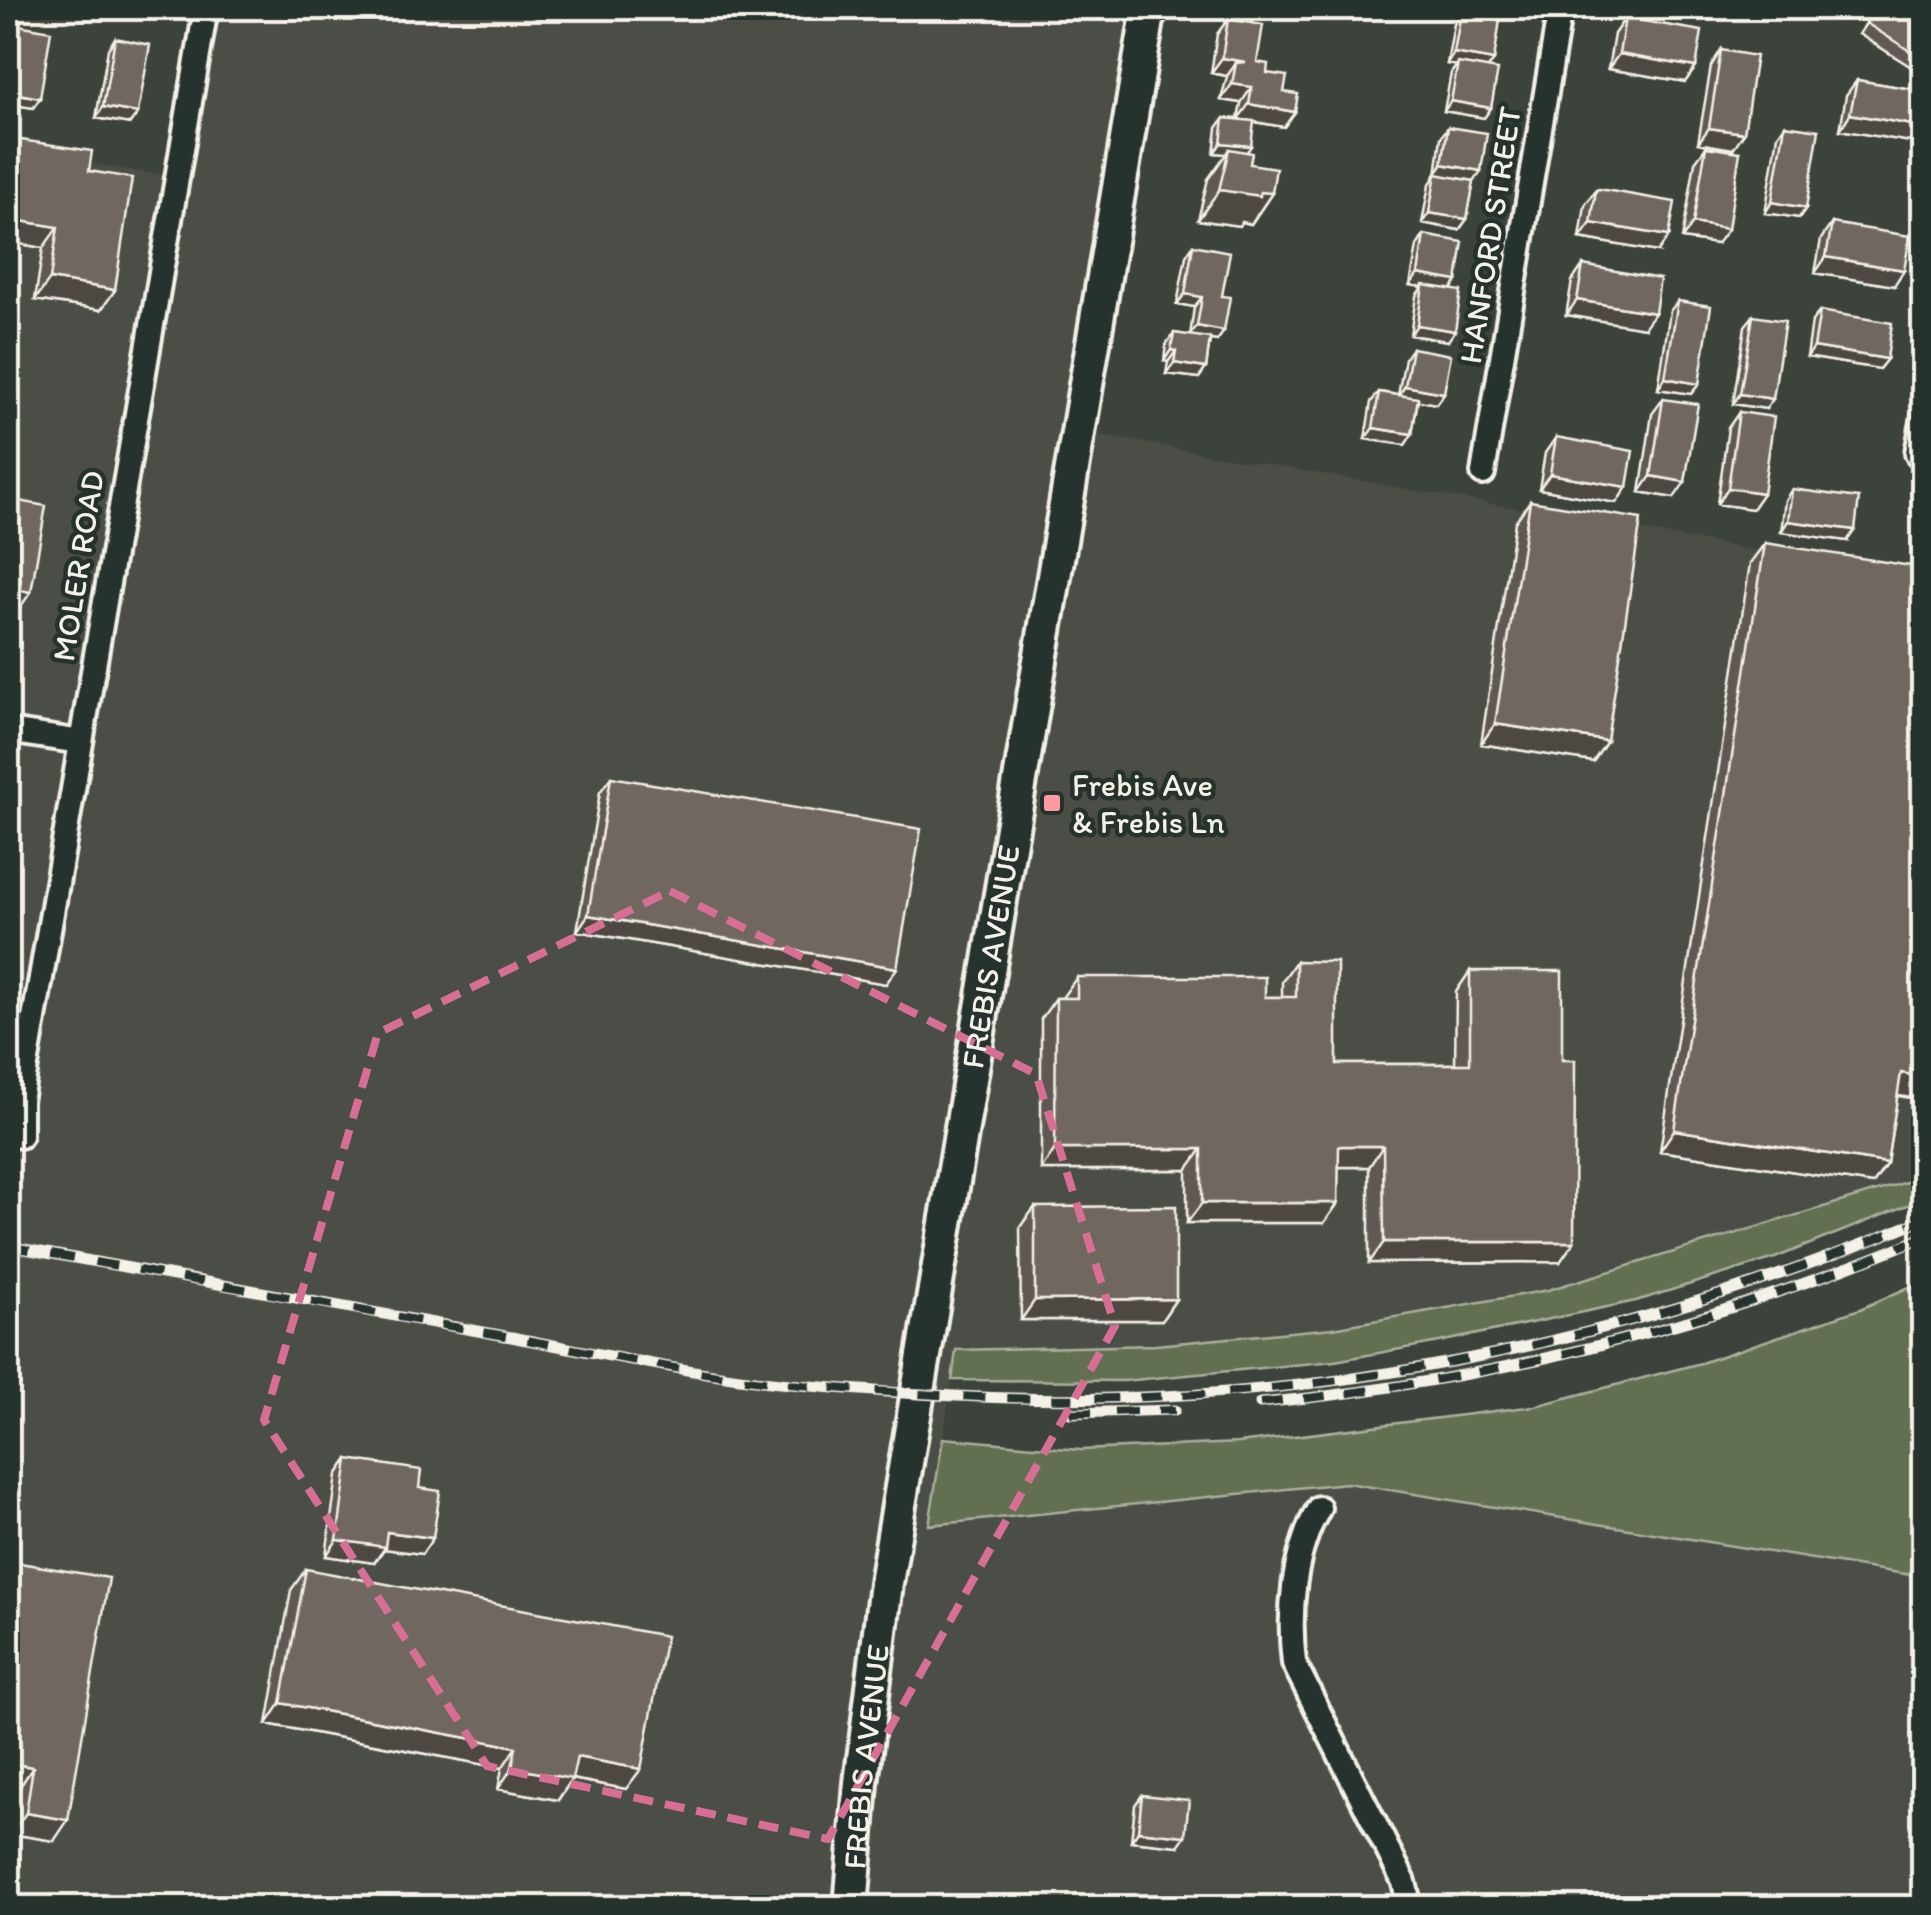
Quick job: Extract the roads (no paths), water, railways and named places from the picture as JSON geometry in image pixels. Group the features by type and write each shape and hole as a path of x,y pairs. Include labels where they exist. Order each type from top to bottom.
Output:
{"main road":[{"name":"FREBIS AVENUE","path":"851,1908 861,1783 886,1583 1148,8"}],"street":[{"name":"MOLER ROAD","path":"20,1136 20,1101 206,8"},
{"name":"HANFORD STREET","path":"1484,473 1560,8"},
{"path":"1918,454 1924,416"},
{"path":"8,731 82,742"},
{"path":"1319,1508 1310,1524 1293,1594 1290,1628 1294,1663 1404,1882 1410,1908"}],"railway":[{"path":"8,1246 724,1376 917,1394 1075,1399 1218,1393 1322,1382 1425,1367 1527,1346 1728,1292 1924,1219"},
{"path":"1260,1403 1430,1381 1598,1345 1763,1298 1924,1237"},
{"path":"1070,1413 1175,1410"}],"place":[{"name":"Frebis Ave & Frebis Ln","path":"1052,803"}]}
